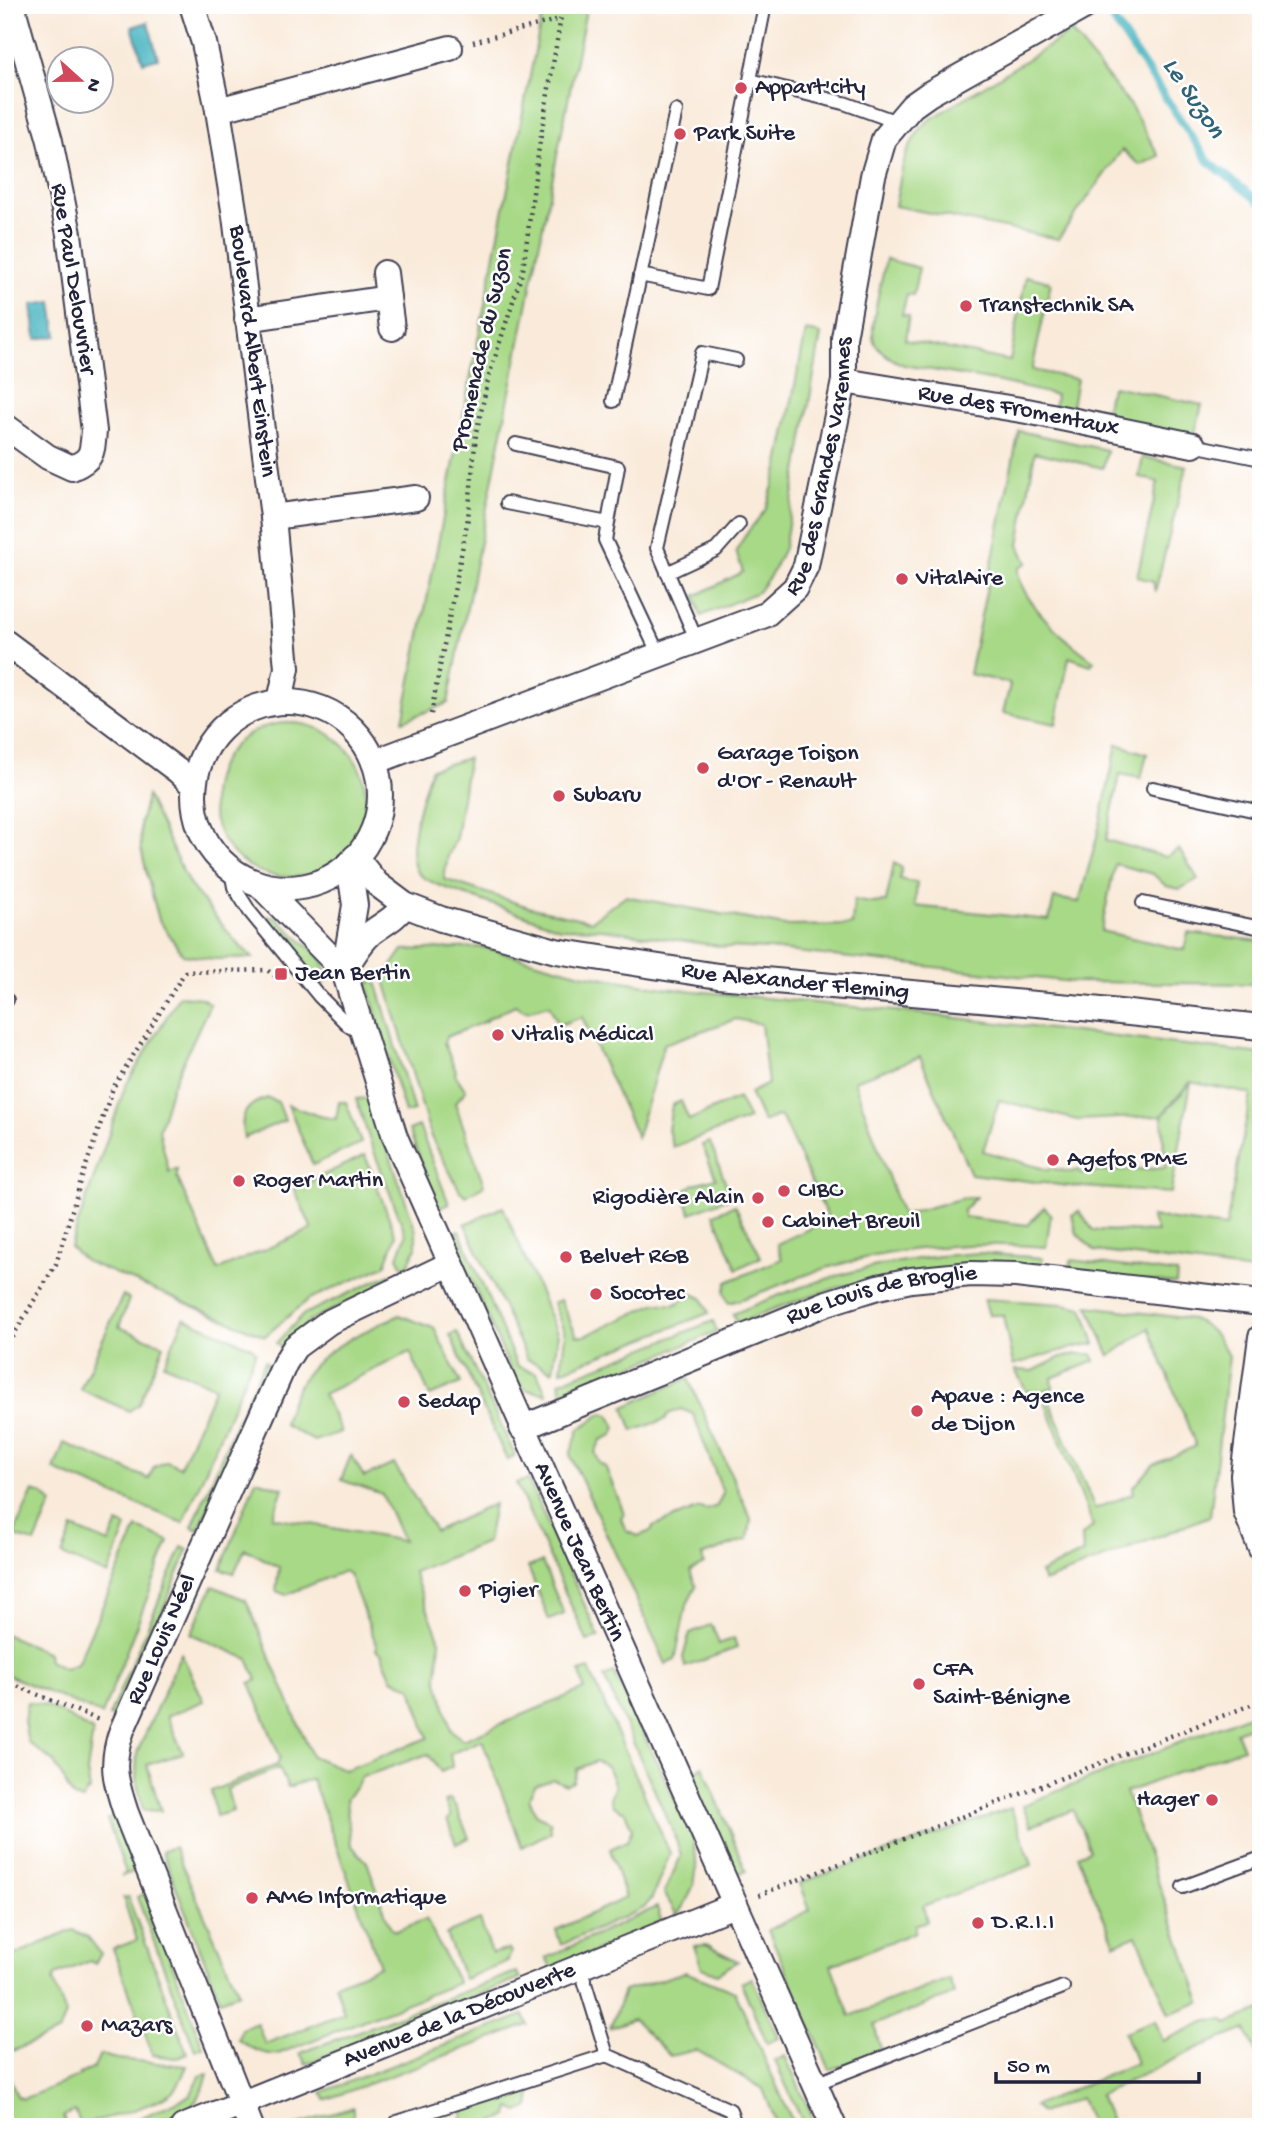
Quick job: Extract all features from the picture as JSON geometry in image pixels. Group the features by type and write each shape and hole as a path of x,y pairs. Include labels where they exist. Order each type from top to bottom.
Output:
{"street":[{"name":"Rue Paul Delouvrier","path":"5,426 48,457 72,468 84,463 92,454 94,431 69,234 50,141 12,5"},
{"name":"Boulevard Albert Einstein","path":"192,5 204,43 218,110 235,215 273,517 287,668 280,701"},
{"name":"Rue des Grandes Varennes","path":"374,762 765,614 795,588 806,566 844,381 844,338 865,213 884,139 897,121 929,94 1077,11"},
{"path":"218,110 450,48"},
{"path":"385,273 392,328"},
{"path":"247,319 388,298"},
{"name":"Rue des Fromentaux","path":"844,381 1027,411 1193,445"},
{"path":"273,517 416,498"},
{"path":"5,642 193,785"},
{"path":"280,701 309,703 337,716 363,739 374,762 379,775 380,807 365,846 352,861 327,880 299,888 261,886 231,871 210,850 194,808 193,785 206,747 233,718 246,710 280,701"},
{"name":"Rue Alexander Fleming","path":"352,861 405,905 441,919 556,951 718,976 1082,1008 1261,1027"},
{"name":"Avenue Jean Bertin","path":"352,861 355,905 344,971 395,1137 834,2127"},
{"name":"Avenue Jean Bertin","path":"261,886 344,971"},
{"path":"344,971 361,943 374,930 398,915 405,905"},
{"name":"Rue Louis Néel","path":"250,2127 120,1794 113,1765 121,1730 275,1380 295,1347 329,1322 450,1264"},
{"name":"Rue Louis de Broglie","path":"522,1428 827,1303 878,1287 924,1277 1016,1275 1261,1303"},
{"path":"1261,1337 1243,1475 1246,1512 1261,1549"},
{"name":"Avenue de la Découverte","path":"183,2127 734,1905"}],"lane":[{"path":"640,275 708,289 765,5"},
{"path":"750,80 844,103 897,121"},
{"path":"613,401 676,111"},
{"path":"696,639 657,548 702,353 736,360"},
{"path":"516,444 618,467 605,540 659,655"},
{"path":"1193,445 1261,459"},
{"path":"508,503 608,523"},
{"path":"667,573 716,550 738,524"},
{"path":"1153,788 1261,812"},
{"path":"231,871 234,887 250,912 319,996 349,1026 364,1035"},
{"path":"1143,903 1261,928"},
{"path":"1183,1887 1261,1858"},
{"path":"580,1967 607,2055"},
{"path":"815,2084 1063,1987"},
{"path":"396,2127 397,2122 607,2055 730,2110 736,2127"}],"path":[{"name":"Promenade du Suzon","path":"426,743 468,518 477,434 489,376 523,270 563,5"},
{"path":"450,48 560,19"},
{"path":"5,1349 56,1264 113,1088 185,972"},
{"path":"5,1681 121,1730"},
{"path":"734,1905 1261,1701"}],"green space":[{"path":"544,5 587,5 448,703 403,721"},
{"path":"1071,32 1131,106 1159,156 1140,165 1122,150 1058,239 895,206 908,150 928,121"},
{"path":"886,259 919,268 913,295 907,294 902,315 909,316 905,340 1010,361 1026,276 1051,282 1032,370 1077,379 1071,412 1054,408 1056,395 904,365 891,359 876,345 873,334"},
{"path":"806,331 821,334 784,548 772,573 758,592 701,616 695,596 743,572 736,551 766,509 778,469"},
{"path":"1113,386 1202,405 1194,437 1105,417 1108,396"},
{"path":"1019,431 1107,450 1103,468 1035,452 1019,545 1027,563 1018,569 1020,581 1026,594 1047,621 1094,661 1091,665 1069,657 1056,724 1003,713 1010,685 969,674"},
{"path":"1143,457 1187,466 1155,592 1153,581 1137,577 1158,482 1139,477"},
{"path":"289,723 318,729 343,746 360,771 366,800 360,829 343,854 318,871 289,877 260,871 235,854 218,829 212,800 218,771 235,746 260,729"},
{"path":"1117,744 1147,754 1141,778 1120,774 1106,840 1166,857 1179,849 1198,879 1180,889 1166,886 1153,874 1115,864 1101,931 1184,950 1188,933 1261,941 1261,984 1072,982 768,949 726,947 602,929 560,928 438,885 420,875 413,860 413,834 431,769 468,758 456,838 448,856 444,879 532,908 591,921 625,896 785,926 852,925 854,900 886,902 894,863 902,868 899,879 917,883 915,906 1049,920 1054,898 1079,902 1097,837"},
{"path":"147,796 189,884 236,942 253,958 214,959 183,955 159,920 141,848 140,824"},
{"path":"264,918 276,918 321,958 330,977 321,986"},
{"path":"483,947 581,974 665,988 924,1014 1261,1054 1261,1272 1095,1251 1077,1234 1072,1215 1079,1211 1093,1230 1157,1232 1151,1217 1226,1227 1251,1094 1190,1082 1161,1116 1077,1120 999,1100 983,1151 1048,1170 1079,1170 1080,1173 1165,1168 1162,1116 1191,1083 1171,1193 1068,1186 971,1174 920,1057 854,1081 902,1215 963,1198 976,1197 963,1210 964,1217 1028,1225 1044,1207 1051,1214 1046,1247 964,1245 883,1254 817,1271 729,1303 724,1292 727,1282 782,1259 777,1244 824,1222 827,1216 782,1118 777,1116 763,1122 750,1093 768,1084 761,1024 736,1019 664,1044 637,1137 582,1017 559,1025 549,1005 526,1011 515,1005 486,1021 446,1037 444,1043 455,1074 466,1091 455,1103 484,1185 466,1196 460,1191 431,1137 384,977 403,950"},
{"path":"376,981 414,1111 405,1113 367,983"},
{"path":"179,996 202,998 210,1004 172,1086 159,1130 169,1172 177,1169 177,1177 218,1270 312,1229 294,1189 365,1155 396,1236 385,1266 309,1299 265,1336 85,1261 70,1247 125,1087"},
{"path":"268,1098 278,1102 285,1120 244,1138 242,1123 249,1107"},
{"path":"370,1098 416,1231 416,1248 405,1271 398,1257 406,1235 356,1099"},
{"path":"738,1098 749,1119 673,1147 668,1130 672,1105 681,1101 689,1120"},
{"path":"339,1102 346,1102 361,1143 313,1165 288,1105 336,1119"},
{"path":"419,1126 449,1204 438,1208 409,1130"},
{"path":"710,1142 731,1197 691,1213 682,1193 694,1184 716,1178 702,1145"},
{"path":"735,1205 761,1257 737,1269 714,1214"},
{"path":"503,1207 558,1335 553,1371 527,1359 465,1224"},
{"path":"459,1230 517,1366 537,1373 547,1394 527,1390 515,1380 451,1234"},
{"path":"979,1253 1043,1258 1040,1269 842,1286 738,1324 733,1314 794,1290 853,1272 914,1259"},
{"path":"1071,1260 1177,1273 1176,1284 1070,1272"},
{"path":"390,1274 393,1281 310,1320 282,1349 276,1343 304,1314"},
{"path":"693,1294 702,1298 709,1313 561,1371 565,1334 553,1303 560,1300 577,1336 585,1336 657,1303 674,1305"},
{"path":"123,1295 129,1299 119,1327 164,1345 139,1404 129,1411 80,1389"},
{"path":"984,1299 1063,1304 1083,1308 1095,1344 1013,1365 1003,1315 989,1315"},
{"path":"1088,1306 1192,1319 1214,1334 1229,1356 1210,1516 1044,1582 1040,1573 1083,1553 1082,1536 1093,1526 1041,1391 1027,1392 1015,1370 1033,1371 1061,1357 1092,1354 1095,1361 1052,1378 1053,1388 1045,1390 1095,1509 1134,1493 1133,1488 1153,1465 1196,1446 1149,1328 1110,1356"},
{"path":"399,1315 434,1328 461,1383 430,1396 410,1352 323,1394 341,1432 314,1441 284,1425 300,1383 312,1367 342,1344"},
{"path":"184,1318 252,1347 256,1352 183,1523 54,1470 64,1443 149,1479 154,1467 167,1461 180,1467 215,1387 164,1364"},
{"path":"713,1321 717,1332 563,1394 559,1382"},
{"path":"457,1332 515,1455 507,1460 450,1335"},
{"path":"265,1361 271,1367 198,1530 192,1527"},
{"path":"688,1378 751,1519 748,1539 702,1556 704,1564 690,1571 696,1587 686,1606 675,1660 666,1664 570,1455 579,1429 603,1413 609,1415 616,1427 613,1435 601,1440 595,1452 600,1464 605,1466 624,1513 621,1518 626,1531 638,1536 651,1531 653,1526 700,1508 706,1510 717,1506 723,1493 693,1414 681,1409 668,1414 666,1419 633,1431 624,1407"},
{"path":"351,1455 364,1477 394,1464 435,1531 494,1504 487,1542 413,1572 440,1641 437,1677 451,1730 463,1740 584,1689 580,1672 589,1669 670,1853 652,1898 644,1908 561,1945 556,1930 625,1898 610,1849 627,1841 632,1829 625,1812 613,1806 610,1798 615,1786 607,1766 596,1761 577,1769 573,1782 566,1785 553,1779 535,1786 529,1798 536,1815 550,1821 551,1832 522,1847 482,1740 450,1754 452,1767 441,1772 428,1754 362,1777 346,1800 351,1845 367,1862 391,1929 396,1931 426,1919 458,1983 278,2054 267,2054 238,2040 241,2029 257,2023 265,2044 344,2013 335,1984 380,1966 312,1779 288,1787 279,1768 227,1789 233,1811 216,1816 211,1791 277,1765 280,1757 250,1683 257,1680 248,1659 191,1634 213,1586 246,1600 312,1756 345,1770 428,1738 411,1687 392,1679 381,1653 376,1650 377,1646 349,1574 344,1571 286,1595 276,1591 279,1567 245,1549 234,1573 221,1569 256,1480 283,1488 273,1517 403,1541 382,1494 341,1480"},
{"path":"528,1480 599,1637 587,1641 516,1483"},
{"path":"33,1491 42,1494 52,1503 35,1543 13,1535"},
{"path":"118,1523 126,1527 108,1575 62,1555 73,1528 109,1543"},
{"path":"137,1528 169,1541 102,1715 5,1674 5,1634 48,1653 49,1661 64,1669 77,1664"},
{"path":"182,1547 188,1550 117,1718 109,1716"},
{"path":"542,1562 564,1614 549,1620 528,1567"},
{"path":"710,1625 719,1644 734,1638 737,1648 685,1667 683,1657 690,1633"},
{"path":"181,1653 204,1701 167,1716 183,1753 147,1765 161,1811 143,1810 136,1779 137,1753"},
{"path":"614,1673 692,1835 696,1858 695,1877 689,1895 677,1915 664,1893 681,1856 674,1834 604,1677"},
{"path":"27,1702 55,1710 93,1731 87,1772 90,1791 86,1792 83,1800 73,1797 54,1762 28,1743 24,1721"},
{"path":"1261,1710 1261,1722 1236,1732 1243,1748 1126,1792 1201,2002 1169,2014 1137,1935 1115,1944 1077,1855 1090,1850 1073,1810 1031,1826 1023,1805"},
{"path":"703,1766 746,1871 734,1874 691,1776"},
{"path":"450,1799 469,1838 456,1844 447,1819 451,1817 445,1801"},
{"path":"1011,1808 1032,1865 923,1906 927,1921 915,1925 915,1932 831,1965 850,2016 949,1979 954,1994 874,2025 881,2050 830,2070 768,1930 810,1910 800,1883"},
{"path":"117,1815 136,1871 121,1876 126,1873 107,1819"},
{"path":"174,1847 239,1993 220,2000 162,1851"},
{"path":"146,1893 203,2047 195,2050 137,1897"},
{"path":"128,1897 187,2053 176,2058 153,2055 113,1949 137,1940 123,1898"},
{"path":"657,1907 662,1923 552,1970 546,1958"},
{"path":"480,1920 492,1954 509,1949 511,1952 508,1961 464,1979 446,1934"},
{"path":"73,1930 88,1937 101,1954 95,1963 90,1961 55,1975 53,1981 66,2014 59,2032 5,2056 5,1959"},
{"path":"706,1945 738,1961 717,1974 702,1968 694,1946"},
{"path":"516,1972 520,1978 306,2064 300,2053"},
{"path":"685,1972 735,1992 795,2127 778,2127 763,2089 696,2050 670,2056 633,2019 610,2028 624,1991"},
{"path":"752,1978 779,2038 767,2043 741,1983"},
{"path":"1261,2010 1261,2065 1246,2029 1200,2047 1100,2095 1113,2127 1092,2127 1081,2098 1041,2113 1034,2106 1136,2063 1124,2032 1155,2020 1163,2041 1207,2021 1225,2020 1227,2024"},
{"path":"524,2015 528,2025 325,2100 322,2092"},
{"path":"100,2055 187,2066 174,2090 155,2102 129,2111 81,2125 75,2111 63,2116 67,2127 5,2127 5,2065 17,2096 23,2099 94,2068"},
{"path":"785,2056 817,2127 805,2127 775,2061"},
{"path":"208,2074 195,2102 175,2118 149,2125 119,2127 190,2096 200,2076"},
{"path":"521,2089 531,2094 529,2107 519,2112 510,2108 508,2116 481,2127 463,2126 461,2122 465,2105"},
{"path":"353,2107 353,2127 296,2127 297,2125"}],"water":[{"path":"148,22 158,58 143,62 132,27"},
{"path":"52,302 57,336 36,339 32,305"}],"waterway":[{"name":"Le Suzon","path":"1103,5 1209,162 1261,203"}],"place":[{"name":"Appart'city","path":"741,88"},
{"name":"Park Suite","path":"680,134"},
{"name":"Transtechnik SA","path":"966,306"},
{"name":"VitalAire","path":"902,579"},
{"name":"Garage Toison d'Or - Renault","path":"703,768"},
{"name":"Subaru","path":"559,796"},
{"name":"Jean Bertin","path":"281,974"},
{"name":"Vitalis Médical","path":"498,1035"},
{"name":"Agefos PME","path":"1053,1160"},
{"name":"Roger Martin","path":"239,1181"},
{"name":"CIBC","path":"784,1191"},
{"name":"Rigodière Alain","path":"758,1198"},
{"name":"Cabinet Breuil","path":"768,1222"},
{"name":"Belvet RGB","path":"566,1257"},
{"name":"Socotec","path":"596,1294"},
{"name":"Sedap","path":"404,1402"},
{"name":"Apave : Agence de Dijon","path":"917,1411"},
{"name":"Pigier","path":"465,1591"},
{"name":"CFA Saint-Bénigne","path":"919,1684"},
{"name":"Hager","path":"1212,1800"},
{"name":"AMG Informatique","path":"252,1898"},
{"name":"D.R.I.I","path":"978,1923"},
{"name":"Mazars","path":"87,2026"}]}
